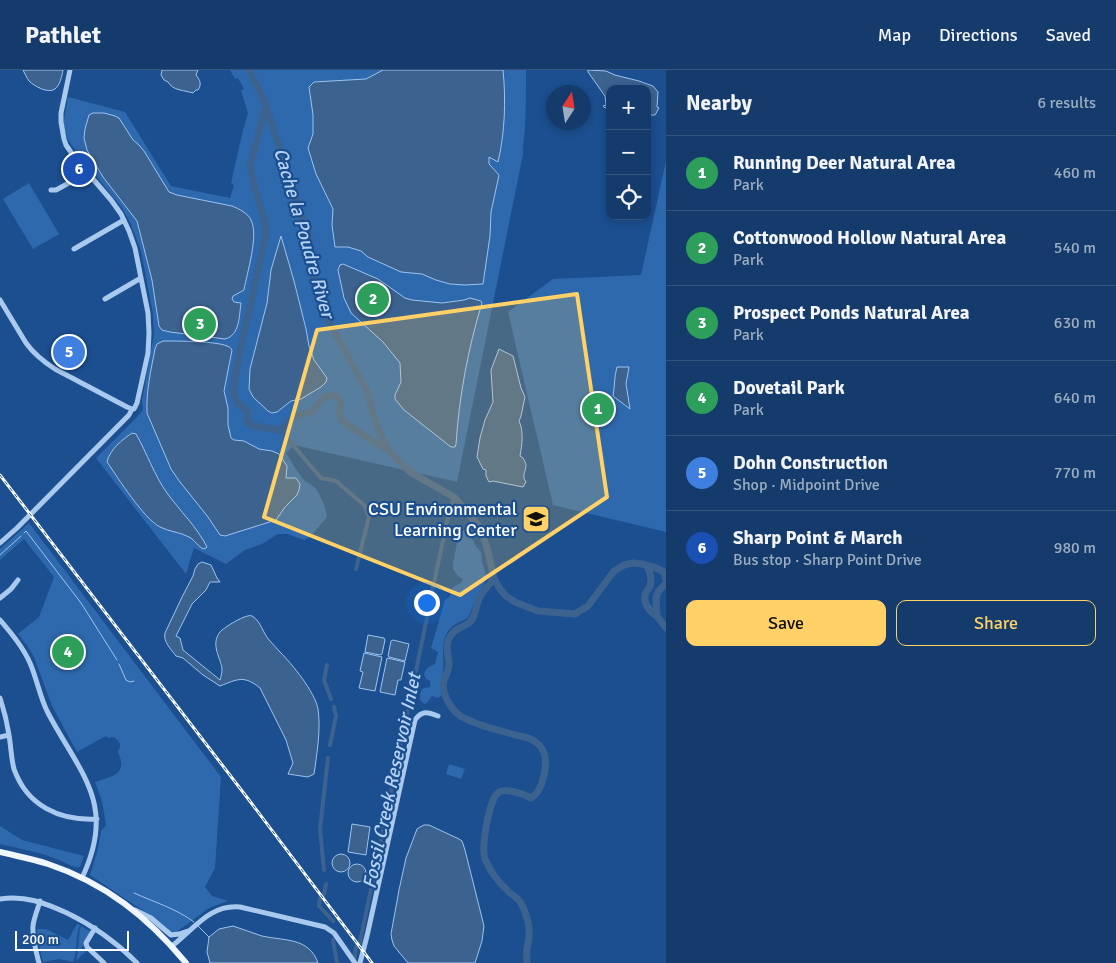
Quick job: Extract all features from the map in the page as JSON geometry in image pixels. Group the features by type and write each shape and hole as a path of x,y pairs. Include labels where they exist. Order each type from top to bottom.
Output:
{"main road":[{"path":"0,852 46,863 82,878 106,891 132,908 150,924 186,963"}],"street":[{"path":"0,300 26,343 41,359 55,369 134,409 148,353 148,313 135,248 124,220 111,200 87,173 66,144 62,131 61,113 70,70"},
{"path":"51,190 56,190 87,173"},
{"path":"74,249 124,220"},
{"path":"105,299 141,278"},
{"path":"0,543 129,415 130,408"},
{"path":"0,598 11,590 18,580"},
{"path":"0,620 30,662 48,712 90,788 97,819 96,837 94,849 82,878"},
{"path":"0,698 7,720 14,768 23,788 41,805 56,814 73,818 97,819"},
{"path":"360,963 415,720 422,713 426,712 438,716"},
{"path":"0,737 9,736"},
{"path":"0,899 22,898 40,901 83,920 124,950 137,963"},
{"path":"39,963 33,931 40,901"},
{"path":"172,946 211,912 232,906 325,927 332,931 355,963"},
{"path":"132,908 151,918 171,935 192,929"},
{"path":"95,928 86,943 87,947 104,963"}],"highlighted area":[{"path":"577,294 607,497 460,595 264,517 317,330"}],"shaded area":[{"path":"23,70 63,70 58,85 55,89 49,91 31,83"},
{"path":"162,70 198,70 196,75 200,86 193,93 176,89 164,80 161,75"},
{"path":"230,70 526,70 523,154 457,482 294,445 286,453 301,477 314,487 318,493 327,517 310,537 304,540 287,534 278,534 262,544 245,550 226,564 194,548 186,574 96,458 143,410 142,401 154,334 153,314 141,251 130,222 122,208 68,140 63,125 68,97 125,112 171,186 230,198 234,185 231,183 248,113 241,90 244,89 238,78 235,79"},
{"path":"383,70 503,70 504,116 498,162 489,157 489,164 499,175 491,212 490,236 483,284 450,284 422,274 401,272 368,257 361,251 348,247 335,247 332,225 333,209 316,174 308,148 313,134 313,115 309,87 314,82 366,79"},
{"path":"588,70 606,71 650,85 606,85 606,105 605,96"},
{"path":"651,85 658,92 657,107 659,108 655,115 651,115"},
{"path":"104,113 119,118 133,140 144,151 169,192 232,206 250,218 254,235 252,254 244,290 233,296 232,299 234,302 241,303 238,324 234,334 230,337 225,339 170,332 162,330 159,326 152,280 137,221 103,177 87,150 84,138 85,129 89,115"},
{"path":"666,161 666,532 553,505 508,312 553,279 641,275"},
{"path":"29,183 59,234 33,249 3,199"},
{"path":"281,236 309,346 314,360 327,378 321,387 301,399 291,401 277,412 272,413 253,397 249,389 250,369 267,303 271,270"},
{"path":"343,264 378,279 405,298 412,300 442,303 470,298 481,301 465,373 455,447 451,447 404,410 395,399 401,382 400,363 383,342 351,313 344,298 338,270 340,265"},
{"path":"163,341 217,344 229,347 232,350 224,391 231,438 244,441 259,449 279,454 287,466 286,478 296,478 300,484 297,495 276,520 225,536 220,535 171,469 147,413 150,373 155,349 157,344"},
{"path":"499,349 513,356 525,397 519,421 522,434 520,456 526,465 524,475 526,482 523,487 493,481 489,482 486,470 483,469 477,457 485,420 493,402 491,370"},
{"path":"617,367 629,367 626,384 630,409 613,396"},
{"path":"132,433 136,434 162,486 203,540 207,547 204,549 189,537 164,529 154,523 132,497 107,462 120,442"},
{"path":"29,523 221,777 215,868 205,887 212,896 228,901 209,908 175,933 170,932 151,916 90,875 101,831 106,825 102,801 95,782 113,776 120,770 121,759 118,752 120,745 114,737 108,738 106,736 77,752 52,706 34,657 18,634 39,617 54,577 24,539 0,560 0,549"},
{"path":"464,530 481,552 487,578 468,618 451,628 445,638 443,647 442,695 438,698 432,696 424,704 420,700 420,694 423,688 430,687 430,681 426,679 424,674 427,668 435,664 438,652 431,648 445,600 450,596 453,587 461,583 463,579 453,569 453,563 458,538"},
{"path":"202,562 211,565 220,582 210,582 206,590 192,604 176,636 180,638 183,650 220,680 222,669 216,647 217,637 222,630 240,619 249,616 255,618 268,638 302,679 316,702 319,716 319,733 314,774 308,777 288,774 293,763 286,740 260,688 245,680 220,686 183,658 176,656 166,642 165,633 195,569"},
{"path":"368,635 384,638 382,654 365,652"},
{"path":"391,641 409,644 405,661 388,656"},
{"path":"364,653 382,657 375,691 359,688 363,672 360,671"},
{"path":"387,658 405,662 395,695 380,692"},
{"path":"449,764 465,769 461,779 446,774"},
{"path":"352,824 370,827 366,855 348,852"},
{"path":"424,825 429,825 462,841 484,926 482,941 475,963 408,963 394,946 391,934 406,858 417,829"},
{"path":"0,826 22,840 84,856 80,867 72,866 39,853 0,844"},
{"path":"341,854 347,857 350,863 347,869 341,872 335,869 332,863 335,857"},
{"path":"357,864 363,867 366,873 363,879 357,882 351,879 348,873 351,867"},
{"path":"77,924 80,925 73,962 59,959 43,962 37,929 46,929 68,940"},
{"path":"81,926 91,932 84,946 81,947 83,951 85,949 87,952 76,960 79,934"},
{"path":"233,926 262,936 302,944 309,949 318,963 210,963 207,952 209,937 219,929"}],"waterway":[{"name":"Cache la Poudre River","path":"249,70 264,100 309,238 310,261 323,311 367,391 377,427 390,452 410,472 454,497 480,527 494,578 500,589 515,602 538,611 575,614 588,606 614,571 624,565 633,563 654,567 664,572 666,580"},
{"path":"266,106 250,166 266,233 233,392 238,404 247,410 248,423 253,426 280,430 295,416 311,412 324,398 336,396 341,401 339,412 342,420 389,451"},
{"path":"280,430 321,478 336,481 365,506 369,517 356,569"},
{"name":"Fossil Creek Reservoir Inlet","path":"432,592 454,497"},
{"path":"24,533 26,531 81,603 117,660"},
{"path":"0,555 21,536"},
{"path":"646,565 651,579 645,594 645,602 652,613 657,616"},
{"path":"494,578 480,597 471,621 454,632 448,640 449,666 443,686 448,701 462,717 480,725 531,739 540,746 544,754 545,768 542,783 531,798 509,791 501,791 495,797 489,814 484,845 485,859 490,868 503,886 519,900 524,911 529,932 527,963"},
{"name":"Cache la Poudre River","path":"666,583 658,592 656,598 657,616 666,628"},
{"name":"Fossil Creek Reservoir Inlet","path":"354,962 356,947 360,942 431,598"},
{"path":"119,664 126,680 134,681"},
{"path":"327,665 324,680 331,699"},
{"path":"330,745 336,716 334,707"},
{"path":"324,870 320,829 328,758"},
{"path":"326,884 319,906 333,921"},
{"path":"134,893 173,909 194,922"},
{"path":"197,925 209,937"},
{"path":"333,940 337,963"}],"railway":[{"path":"0,475 372,963"}],"place":[{"name":"Sharp Point & March","path":"79,169"},
{"name":"Cottonwood Hollow Natural Area","path":"373,299"},
{"name":"Prospect Ponds Natural Area","path":"200,324"},
{"name":"Dohn Construction","path":"69,352"},
{"name":"Running Deer Natural Area","path":"598,409"},
{"name":"CSU Environmental Learning Center","path":"536,519"},
{"name":"Dovetail Park","path":"68,652"}]}
